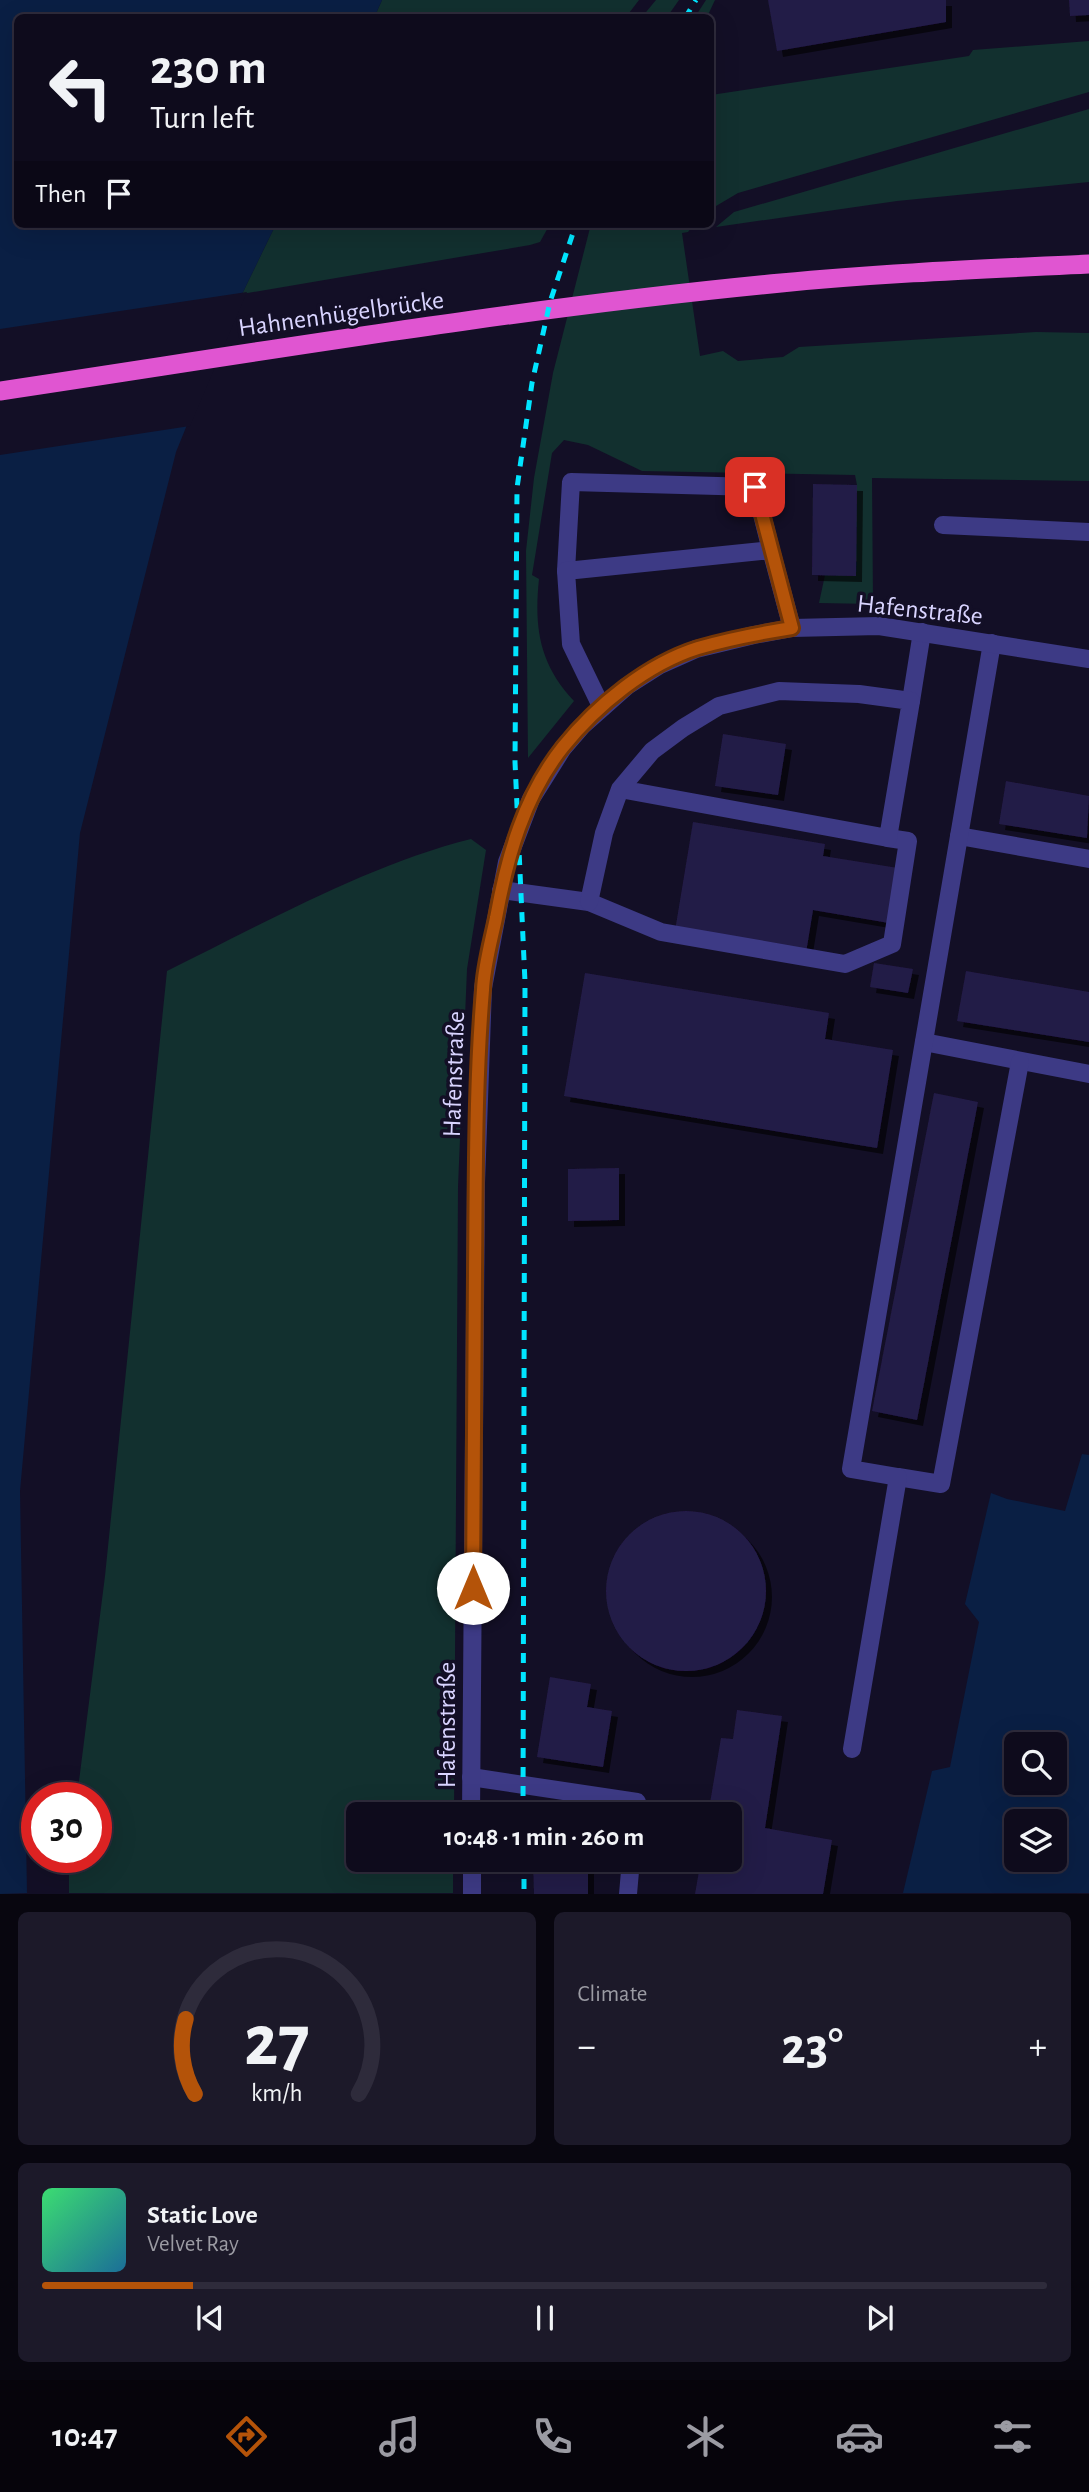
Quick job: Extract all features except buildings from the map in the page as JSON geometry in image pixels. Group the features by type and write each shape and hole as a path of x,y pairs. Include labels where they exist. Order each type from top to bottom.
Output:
{"highway":[{"name":"Hahnenhügelbrücke","path":"0,391 453,323 691,292 880,274 1089,264"}],"street":[{"path":"601,708 571,645 566,571 571,482 755,487 792,628"},
{"path":"943,524 1089,533"},
{"path":"566,571 771,550"},
{"name":"Hafenstraße","path":"471,1802 476,1197 483,988 507,862 540,782 563,748 601,708 660,665 696,649 792,628 879,626 1089,659"},
{"path":"888,838 922,632"},
{"path":"992,643 851,1469 941,1484 1020,1062"},
{"path":"589,902 604,832 620,789 652,751 683,728 719,706 779,691 859,694 911,701"},
{"path":"501,890 589,902 661,932 845,964 891,944 908,841 620,789"},
{"path":"959,836 1089,859"},
{"path":"924,1042 1089,1074"},
{"path":"852,1749 898,1477"},
{"path":"471,1777 637,1802"},
{"path":"471,1872 471,1894"},
{"path":"628,1894 630,1872"}],"green space":[{"path":"382,0 639,0 628,14 376,14"},
{"path":"656,0 679,0 669,14 644,14"},
{"path":"706,0 715,0 708,14 697,14"},
{"path":"1089,41 1089,92 738,193 714,207 714,95 969,56 973,50"},
{"path":"1089,109 1089,182 897,201 716,227 734,212"},
{"path":"274,228 548,228 540,242 530,245 242,294"},
{"path":"590,228 691,228 682,233 700,356 723,351 738,361 783,357 799,347 1036,332 1089,333 1089,481 872,478 873,604 819,603 825,575 857,485 855,475 642,471 588,445 564,440 552,453 532,575 539,579 537,613 546,659 562,687 574,701 528,758 526,551 534,478 553,373"},
{"path":"471,839 486,850 467,969 458,1187 454,1802 346,1802 346,1872 453,1872 453,1893 69,1893 69,1873 112,1873 112,1782 79,1782 105,1576 167,971 316,897 432,850"}],"water":[{"path":"0,0 382,0 376,14 14,14 14,228 274,228 229,321 176,452 80,833 20,1491 25,1782 21,1782 21,1873 27,1873 27,1893 0,1894"},
{"path":"1082,1454 1089,1455 1089,1893 903,1893 932,1771 950,1767 979,1622 965,1604 991,1493 1065,1511"}],"pier":[{"path":"247,292 190,426 0,455 0,329"}],"railway":[{"path":"687,14 696,0"},
{"path":"523,1802 525,982 515,762 517,488 532,383 550,302 575,228"},
{"path":"524,1872 524,1894"}],"route":[{"path":"473,1588 476,1183 480,1034 483,988 507,862 531,799 545,774 563,748 601,708 660,665 696,649 792,628 755,487"}]}
